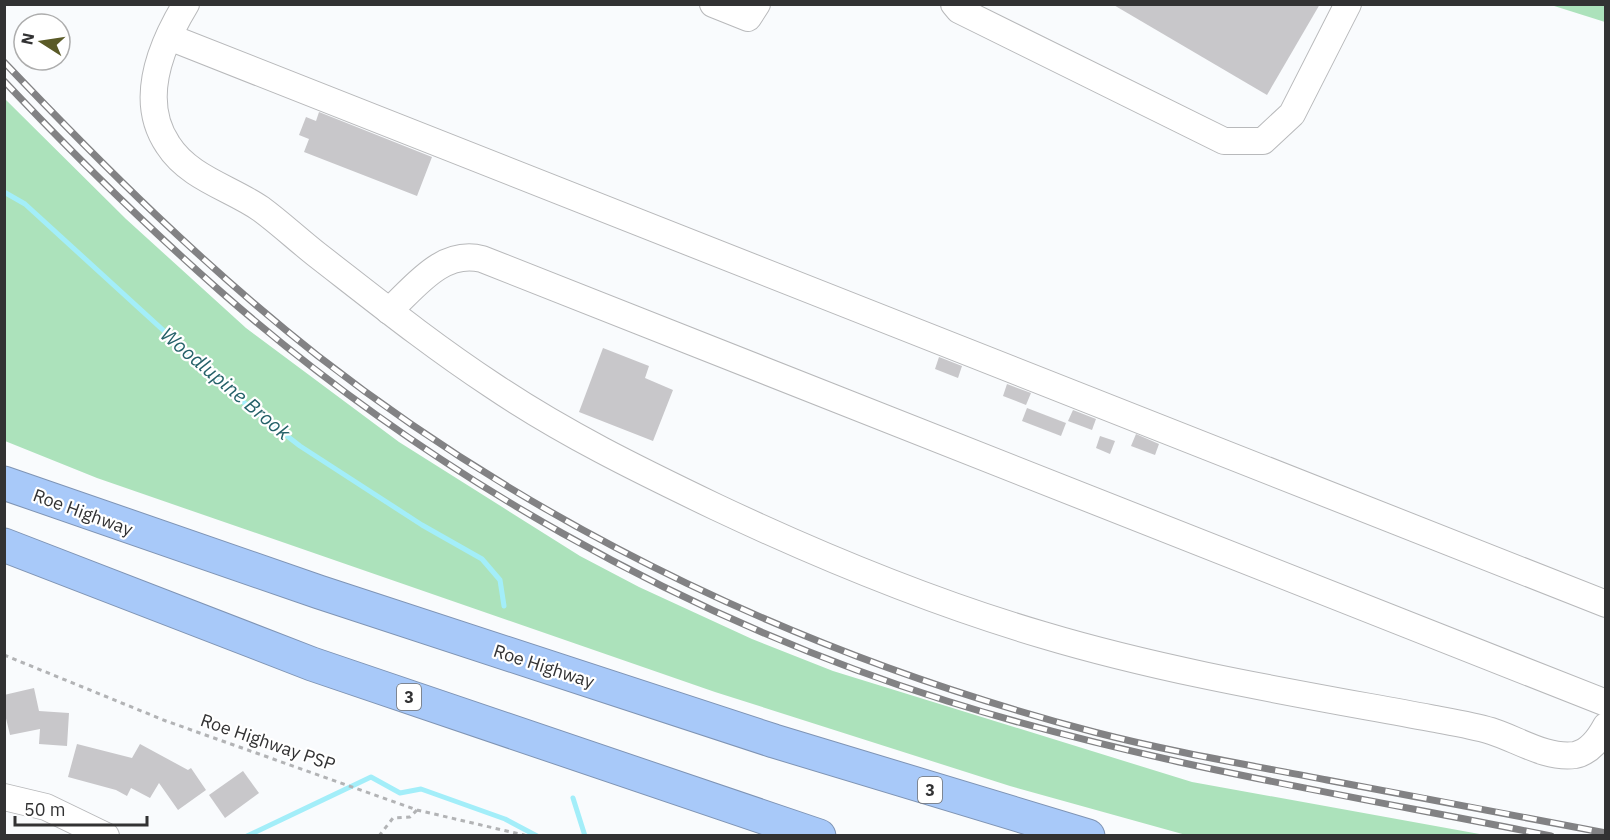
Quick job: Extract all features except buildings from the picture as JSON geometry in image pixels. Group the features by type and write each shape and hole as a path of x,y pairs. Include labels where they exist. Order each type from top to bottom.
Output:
{"highway":[{"name":"Roe Highway","path":"4,483 308,588 774,741 1088,836"},
{"name":"3","path":"4,545 312,664 819,836"}],"street":[{"path":"186,4 161,54 154,88 160,129 167,144 198,173 263,210 389,311 495,388 595,447 794,543 960,609 1043,635 1227,680 1471,726 1558,754 1575,754 1587,750 1597,741 1605,726"},
{"path":"713,4 748,18 757,4"},
{"path":"954,4 959,10 1224,141 1263,141 1292,114 1348,4"},
{"path":"169,37 1605,604"},
{"path":"389,311 446,261 464,256 482,259 1605,703"},
{"path":"4,797 46,807 106,836"}],"path":[{"name":"Roe Highway PSP","path":"4,655 166,721 417,810 528,836"},
{"path":"379,836 393,818 410,817 417,810"},
{"path":"594,835 632,836"}],"green space":[{"path":"1551,5 1605,5 1605,22"},
{"path":"4,98 126,219 246,328 399,442 580,556 639,587 752,639 833,671 1192,782 1485,835 1186,835 1010,786 715,692 97,478 5,441"}],"waterway":[{"name":"Woodlupine Brook","path":"4,192 25,204 233,394 300,446 422,525 482,559 500,580 504,606"},
{"path":"247,836 371,777 400,793 421,789 505,819 537,836"},
{"name":"Woodlupine Brook","path":"573,798 585,836"}],"railway":[{"path":"4,62 156,215 235,287 318,356 406,421 497,480 591,534 687,583 786,628 887,667 989,702 1094,732 1210,758 1606,833"},
{"path":"4,81 164,240 220,291 300,357 384,420 471,479 562,533 656,583 751,628 848,667 947,701 1021,723 1171,760 1551,836"}]}
